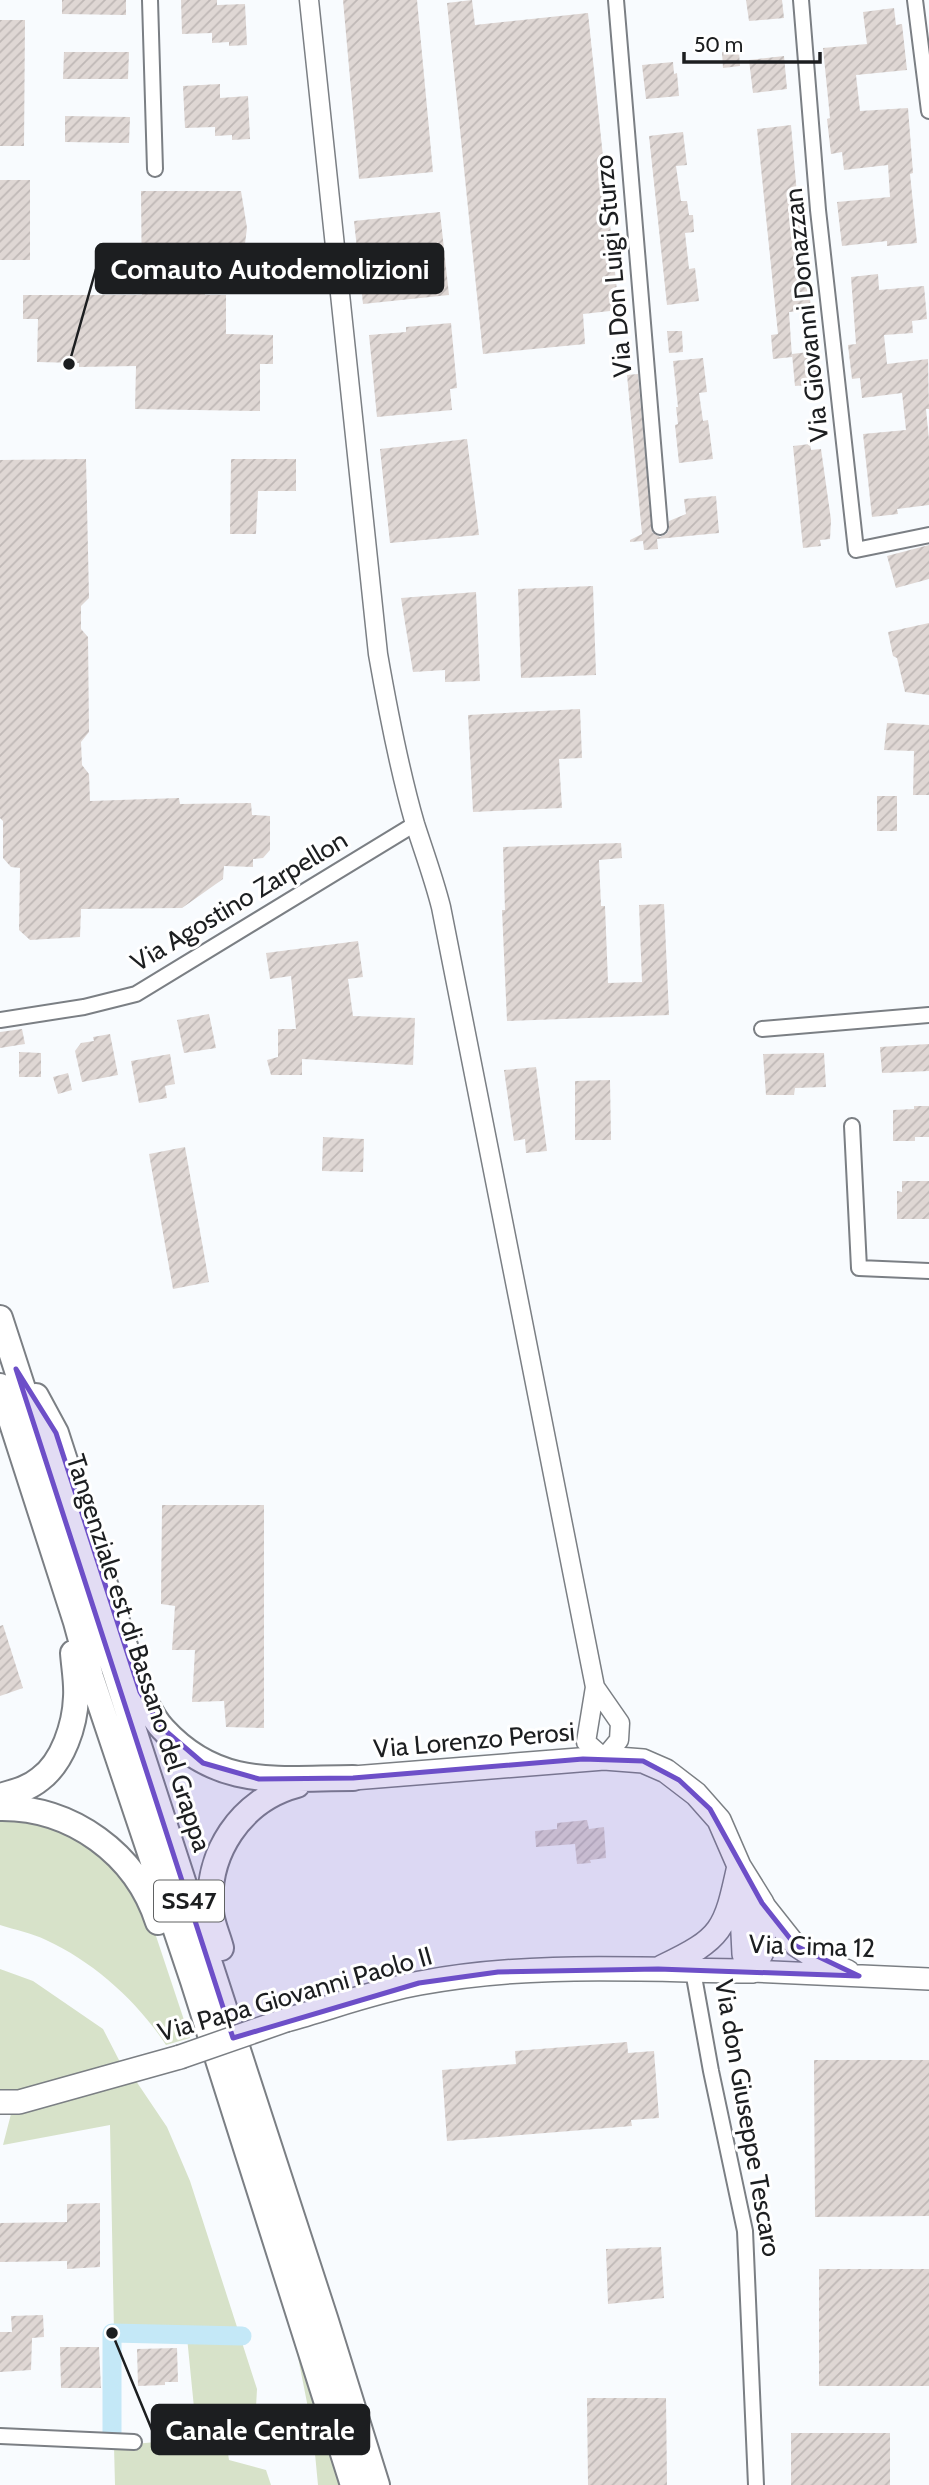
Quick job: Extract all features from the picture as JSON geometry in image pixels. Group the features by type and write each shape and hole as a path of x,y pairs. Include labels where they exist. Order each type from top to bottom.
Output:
{"highway":[{"name":"Tangenziale est di Bassano del Grappa","path":"0,1318 8,1377 91,1677 296,2300 353,2485"},
{"name":"Tangenziale est di Bassano del Grappa","path":"8,1377 326,2321 377,2485"},
{"path":"8,1377 35,1394 56,1433 140,1692 161,1727 202,1763 229,1772 259,1779 353,1778"},
{"path":"0,1423 71,1637 76,1697 70,1734 52,1768 23,1790 0,1796"},
{"name":"SS47","path":"326,2321 317,2240 211,1912 212,1882 225,1842 243,1816 268,1796 300,1784 353,1778"},
{"name":"SS47","path":"0,1808 33,1811 66,1820 95,1836 135,1874 156,1913 194,2054 265,2248 296,2300"}],"main road":[{"name":"Via Lorenzo Perosi","path":"353,1778 604,1758"},
{"name":"Via don Giuseppe Tescaro","path":"604,1758 643,1761 679,1780 696,1794 719,1820 739,1866 762,1903 762,1952 752,1971"},
{"name":"Via don Giuseppe Tescaro","path":"658,1969 689,1954 718,1932 727,1916 739,1866"},
{"name":"Via don Giuseppe Tescaro","path":"739,1866 744,1954 752,1971"},
{"path":"762,1903 796,1945 810,1955 859,1976"},
{"name":"Via Papa Giovanni Paolo II","path":"0,2102 19,2102 194,2054 286,2020 419,1983 498,1972 658,1969 693,1971"},
{"name":"Via Cima 12","path":"693,1971 929,1979"}],"street":[{"path":"150,0 155,169"},
{"path":"309,0 378,654 415,824 433,873 441,907 595,1686 620,1723 619,1740 604,1758"},
{"name":"Via Don Luigi Sturzo","path":"616,0 660,527"},
{"name":"Via Giovanni Donazzan","path":"800,0 818,210 856,550 929,535"},
{"path":"915,0 929,111"},
{"name":"Via Agostino Zarpellon","path":"0,1020 84,1007 136,993 415,824"},
{"path":"762,1030 929,1015"},
{"path":"852,1126 859,1268 929,1271"},
{"name":"Via Lorenzo Perosi","path":"595,1686 586,1742 604,1758"},
{"name":"Via don Giuseppe Tescaro","path":"693,1971 745,2231 756,2485"},
{"path":"0,2436 134,2442"}],"highlighted area":[{"path":"16,1369 56,1433 140,1692 161,1727 203,1763 259,1779 353,1778 583,1759 643,1761 679,1780 710,1809 762,1903 796,1946 859,1976 658,1969 498,1972 419,1983 233,2038"}],"green space":[{"path":"0,1810 101,1847 150,1918 190,2038 166,2045 142,2014 98,1972 46,1940 0,1925"},
{"path":"0,1969 33,1981 103,2029 120,2062 0,2096"},
{"path":"134,2078 167,2127 190,2181 257,2389 256,2407 247,2421 224,2426 229,2460 266,2470 271,2485 115,2485 114,2446 197,2438 186,2327 114,2333 110,2125 3,2145 11,2114"},
{"path":"293,2332 341,2485 318,2485 313,2433"}],"building":[{"path":"62,0 126,0 126,15 62,14"},
{"path":"181,0 217,0 217,5 245,4 247,45 212,43 212,33 182,34"},
{"path":"343,0 417,0 433,172 359,179"},
{"path":"472,0 475,25 588,13 619,310 583,314 585,344 483,354 447,3"},
{"path":"746,0 782,0 784,18 749,21"},
{"path":"894,8 896,25 902,24 907,70 856,75 860,111 908,108 913,173 910,174 917,243 887,246 887,241 842,246 837,202 890,197 888,165 844,170 842,152 831,154 823,48 867,44 863,12"},
{"path":"0,20 25,20 24,146 0,146"},
{"path":"739,51 740,66 723,68 722,52"},
{"path":"64,52 129,52 128,79 63,79"},
{"path":"784,56 787,89 753,93 749,60"},
{"path":"673,62 679,96 646,99 642,65"},
{"path":"220,84 220,98 248,96 250,139 232,140 232,135 215,136 215,127 185,128 183,86"},
{"path":"65,116 130,117 129,143 65,142"},
{"path":"791,125 804,276 808,275 811,310 789,312 792,357 773,359 771,335 778,334 757,129"},
{"path":"683,132 687,165 676,166 681,201 687,201 689,215 693,215 694,232 685,233 689,269 695,268 699,301 667,305 649,136"},
{"path":"0,180 30,180 30,260 0,260"},
{"path":"141,191 241,191 247,228 242,267 204,267 205,295 226,295 226,334 273,335 273,364 260,364 260,411 135,409 136,366 79,367 79,363 37,362 38,319 23,319 23,295 142,295"},
{"path":"440,212 449,295 363,304 354,221"},
{"path":"878,274 879,290 924,286 927,319 912,321 913,333 884,335 887,364 928,359 929,409 926,409 929,505 897,509 898,514 872,517 863,434 906,430 902,393 862,398 860,378 852,379 848,345 856,344 851,277"},
{"path":"451,323 457,388 450,389 452,410 377,417 369,335 406,332 406,327"},
{"path":"667,331 682,331 683,352 669,353"},
{"path":"817,351 820,384 795,386 792,354"},
{"path":"703,358 707,392 699,393 703,421 708,420 713,459 679,463 675,425 678,424 678,407 673,361"},
{"path":"638,374 652,532 660,537 666,534 669,521 686,514 684,499 716,496 719,533 657,539 658,549 644,550 643,541 630,542 642,534 627,375"},
{"path":"467,439 479,535 390,543 380,449"},
{"path":"810,444 811,450 821,449 831,520 830,539 820,540 821,546 803,548 793,446"},
{"path":"86,459 89,598 81,606 81,629 88,637 89,732 81,742 82,765 89,774 90,801 179,798 180,804 251,803 252,815 270,816 270,850 263,858 253,859 253,867 224,866 223,879 182,908 81,909 80,937 30,940 19,930 20,868 11,867 3,858 3,821 0,818 0,460"},
{"path":"231,459 296,459 296,491 258,491 256,534 230,534"},
{"path":"929,545 929,579 896,588 887,556"},
{"path":"593,586 596,675 521,678 518,589"},
{"path":"476,592 480,681 445,682 445,670 413,672 401,598"},
{"path":"929,623 929,695 905,692 888,632"},
{"path":"580,709 582,758 559,759 562,808 473,812 468,715"},
{"path":"887,723 929,725 929,795 913,795 914,751 884,750"},
{"path":"877,796 897,796 897,831 877,831"},
{"path":"621,843 622,858 599,860 601,906 605,906 608,983 642,982 639,905 664,904 669,1015 507,1021 502,910 505,910 503,847"},
{"path":"358,941 363,977 348,979 353,1016 415,1018 413,1065 302,1059 302,1075 271,1075 267,1060 278,1057 278,1029 296,1029 291,976 270,979 266,953"},
{"path":"209,1014 216,1048 184,1053 177,1020"},
{"path":"22,1029 25,1044 0,1048 0,1032"},
{"path":"110,1034 118,1075 82,1082 75,1051 81,1043 94,1041 93,1037"},
{"path":"929,1044 929,1071 882,1073 880,1047"},
{"path":"19,1052 41,1053 41,1077 19,1077"},
{"path":"824,1053 826,1087 795,1088 794,1095 766,1095 763,1054"},
{"path":"170,1054 175,1084 165,1086 167,1098 139,1103 131,1061"},
{"path":"536,1067 547,1151 526,1153 525,1139 514,1141 504,1070"},
{"path":"68,1073 72,1090 58,1094 53,1077"},
{"path":"610,1080 611,1140 575,1140 575,1081"},
{"path":"914,1106 929,1106 929,1137 915,1137 915,1141 893,1141 893,1110 914,1109"},
{"path":"323,1137 364,1139 363,1172 322,1171"},
{"path":"185,1147 209,1282 173,1289 149,1154"},
{"path":"902,1181 929,1181 929,1219 897,1219 897,1191 902,1192"},
{"path":"162,1505 264,1505 264,1728 226,1727 224,1701 192,1702 195,1650 172,1650 175,1606 161,1604"},
{"path":"3,1625 23,1688 0,1696 0,1626"},
{"path":"587,1820 589,1829 604,1827 606,1858 577,1864 575,1844 536,1847 535,1831 557,1829 557,1823"},
{"path":"627,2042 628,2053 654,2051 659,2118 631,2120 632,2126 447,2141 442,2070 516,2064 515,2051"},
{"path":"814,2060 929,2060 929,2216 815,2217"},
{"path":"100,2203 100,2267 67,2269 67,2261 0,2262 0,2223 67,2222 67,2204"},
{"path":"661,2247 664,2298 608,2304 606,2249"},
{"path":"819,2269 929,2269 929,2386 819,2386"},
{"path":"43,2315 44,2337 32,2338 31,2370 0,2372 0,2332 12,2332 11,2316"},
{"path":"60,2347 99,2347 101,2388 61,2388"},
{"path":"177,2348 178,2382 138,2386 137,2349"},
{"path":"587,2398 666,2398 667,2485 588,2485"},
{"path":"791,2433 890,2433 890,2485 791,2485"}],"waterway":[{"path":"112,2432 112,2333 242,2336"}],"place":[{"name":"Comauto Autodemolizioni","path":"69,364"},
{"name":"Canale Centrale","path":"112,2333"}]}
